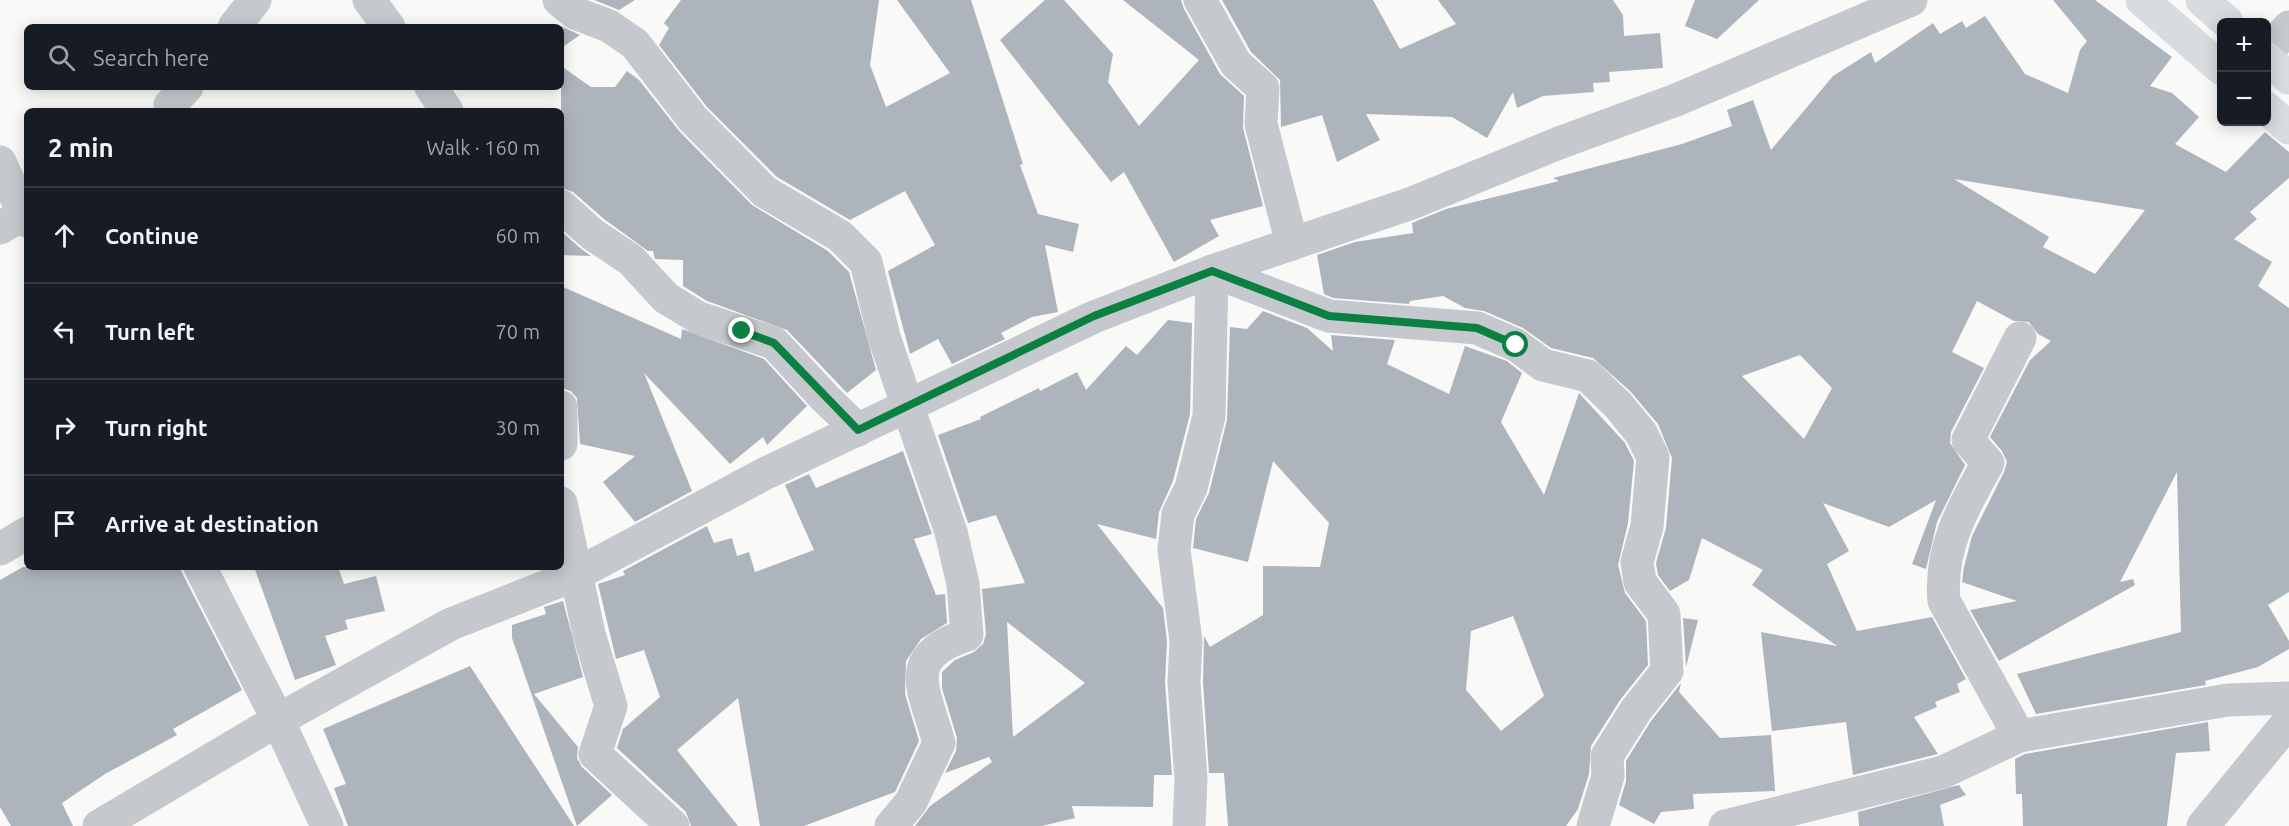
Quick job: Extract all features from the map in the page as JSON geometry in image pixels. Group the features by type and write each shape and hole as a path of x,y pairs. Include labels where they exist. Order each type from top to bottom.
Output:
{"main road":[{"path":"2142,0 2217,65"},
{"path":"2202,0 2222,18"},
{"path":"2271,62 2289,78"},
{"path":"2271,112 2289,128"}],"street":[{"path":"236,24 255,0"},
{"path":"369,0 387,24"},
{"path":"559,0 576,13 609,26 635,44 693,119 756,184 765,192 840,236 866,262 884,337 906,409 951,532 963,584 967,635 942,643 928,656 922,670 925,697 939,743 911,802 891,826"},
{"path":"1200,0 1236,64 1263,88 1261,124 1292,244"},
{"path":"99,826 278,720 451,624 575,575 766,473 906,409 1094,316 1212,271 1412,203 1559,143 1676,100 1911,0"},
{"path":"2271,47 2289,27"},
{"path":"170,108 170,105 184,90"},
{"path":"434,90 445,108"},
{"path":"0,162 19,219"},
{"path":"564,209 592,234 631,260 666,298 699,318 774,343 858,430"},
{"path":"1189,826 1191,779 1184,681 1186,641 1174,550 1178,514 1191,488 1209,416 1212,271"},
{"path":"1212,271 1329,316 1477,328 1516,345 1543,365 1588,376 1618,405 1641,433 1653,457 1647,526 1637,562 1638,572 1640,582 1664,614 1667,671 1635,710 1608,756 1608,776 1593,826"},
{"path":"2019,735 1944,601 1941,577 1957,519 1988,463 1968,440 2020,338"},
{"path":"564,513 569,529 575,575 610,706 595,754 673,826"},
{"path":"0,549 24,535"},
{"path":"202,570 278,720 327,826"},
{"path":"1725,826 1943,772 2019,735 2228,700 2289,698"},
{"path":"2203,826 2289,721"}],"building":[{"path":"594,0 635,0 619,10"},
{"path":"681,0 879,0 870,65 886,107 950,73 897,0 971,0 1023,164 1020,165 1038,214 1079,224 1073,252 1045,245 1058,312 1032,317 1001,333 1005,339 952,364 938,339 910,354 888,271 935,245 905,191 850,220 777,177 707,107 659,45 669,28 664,23"},
{"path":"1045,0 1064,0 1113,54 1108,82 1139,126 1199,60 1123,0 1181,0 1220,74 1244,96 1243,128 1263,206 1210,220 1219,236 1174,262 1124,172 1111,182 1000,40"},
{"path":"1222,0 1373,0 1400,49 1456,24 1438,0 1613,0 1623,15 1624,36 1660,33 1663,68 1609,72 1610,82 1593,83 1594,92 1543,96 1517,108 1513,92 1487,138 1452,117 1366,114 1380,140 1337,162 1322,115 1281,127 1280,80 1251,52"},
{"path":"1695,0 1759,0 1717,39 1685,26"},
{"path":"2053,0 2095,0 2172,57 2150,86 2172,93 2199,117 2175,144 2226,172 2265,132 2289,152 2289,178 2250,212 2257,219 2234,239 2272,262 2258,286 2289,308 2289,592 2268,605 2289,641 2289,649 2258,667 2205,681 2206,685 2036,714 2017,674 2181,632 2177,472 2120,582 2133,579 2135,585 1999,661 1970,610 2017,601 1962,582 1972,536 2007,462 2002,451 1990,437 2030,360 2051,341 2038,334 2029,322 2014,321 1977,301 1952,352 1984,368 1951,432 1950,443 1965,465 1937,522 1926,569 1912,564 1936,500 1889,527 1823,503 1849,551 1827,564 1857,631 1932,617 1966,679 1957,684 1960,692 1935,702 1937,707 1914,717 1938,754 1853,775 1846,722 1772,731 1761,632 1837,646 1752,585 1763,570 1702,538 1689,580 1670,591 1658,575 1656,563 1666,528 1672,458 1658,424 1631,392 1593,358 1551,348 1523,328 1484,311 1465,308 1443,296 1410,301 1409,304 1333,298 1324,294 1317,255 1355,242 1413,233 1412,223 1446,209 1559,181 1553,178 1682,144 1732,126 1727,110 1753,100 1771,150 1833,76 1871,52 1875,63 1933,23 1940,34 1962,21 1966,28 1985,16 2025,74 2068,93 2080,50 2087,41","holes":["1954,179 2145,210 2095,274 2043,247 2049,237","1800,355 1832,388 1804,439 1742,376"]},
{"path":"564,27 580,35 564,46"},
{"path":"564,68 591,87 615,87 627,71 639,80 680,132 752,205 828,251 849,272 876,370 847,393 787,330 707,301 683,286 683,260 655,259 653,251 648,251 604,219 573,192 564,189 564,108 561,108"},
{"path":"564,234 580,248 591,256 564,255"},
{"path":"564,287 681,339 682,329 764,359 807,406 767,445 763,437 730,464 644,373 692,491 635,522 603,482 635,456 580,444 577,398 571,391 564,389"},
{"path":"1263,311 1307,328 1333,351 1331,335 1395,340 1387,364 1449,394 1465,346 1507,361 1522,373 1501,422 1544,495 1579,393 1625,443 1634,461 1628,523 1618,565 1625,593 1646,621 1648,665 1620,700 1591,746 1589,774 1578,809 1566,826 1228,826 1224,773 1209,773 1203,682 1204,636 1210,647 1263,615 1263,566 1320,567 1329,523 1273,461 1248,562 1193,548 1196,519 1209,493 1227,420 1230,327 1247,329","holes":["1513,616 1544,696 1501,731 1466,690 1471,631"]},
{"path":"1168,320 1192,323 1190,414 1173,481 1159,512 1156,539 1097,524 1163,608 1167,642 1165,683 1172,775 1154,775 1153,807 1072,806 1075,818 1042,826 915,826 930,806 992,762 989,757 945,773 956,751 957,738 942,688 942,672 955,660 974,652 983,644 986,634 982,589 1025,583 996,515 968,523 938,435 981,419 980,417 1039,388 1040,391 1077,372 1086,390 1126,346 1137,355","holes":["1007,622 1085,683 1013,737"]},
{"path":"903,451 932,534 914,539 936,595 945,594 947,623 921,639 906,661 905,694 919,741 895,792 804,826 760,826 738,698 677,750 738,826 691,826 686,812 617,748 623,729 660,697 644,650 616,659 598,584 625,575 623,571 707,526 714,543 732,538 737,556 749,552 755,572 814,550 785,485 809,474 816,488"},
{"path":"23,567 24,570 181,570 242,690 173,729 177,735 105,774 62,803 73,826 11,826 0,807 0,580"},
{"path":"255,570 339,570 344,584 376,576 385,611 345,620 348,629 325,636 336,665 295,680"},
{"path":"563,601 583,677 534,694 578,747 577,758 582,767 612,795 577,826 512,638 512,625 546,614 544,607"},
{"path":"1683,618 1698,620 1686,667"},
{"path":"470,666 574,826 348,826 334,788 346,784 323,729"},
{"path":"1681,683 1679,692 1720,738 1771,735 1775,791 1693,794 1694,809 1661,812 1654,824 1619,805 1626,781 1626,761 1651,721"},
{"path":"2208,722 2210,751 2176,753 2167,826 2023,826 2022,794 2016,794 2015,759 2025,754"},
{"path":"1959,785 1966,795 1940,805 1944,826 1859,826 1858,812"}],"route":[{"path":"742,331 774,343 858,430 906,409 1094,316 1212,271 1329,316 1477,328 1516,345"}]}
